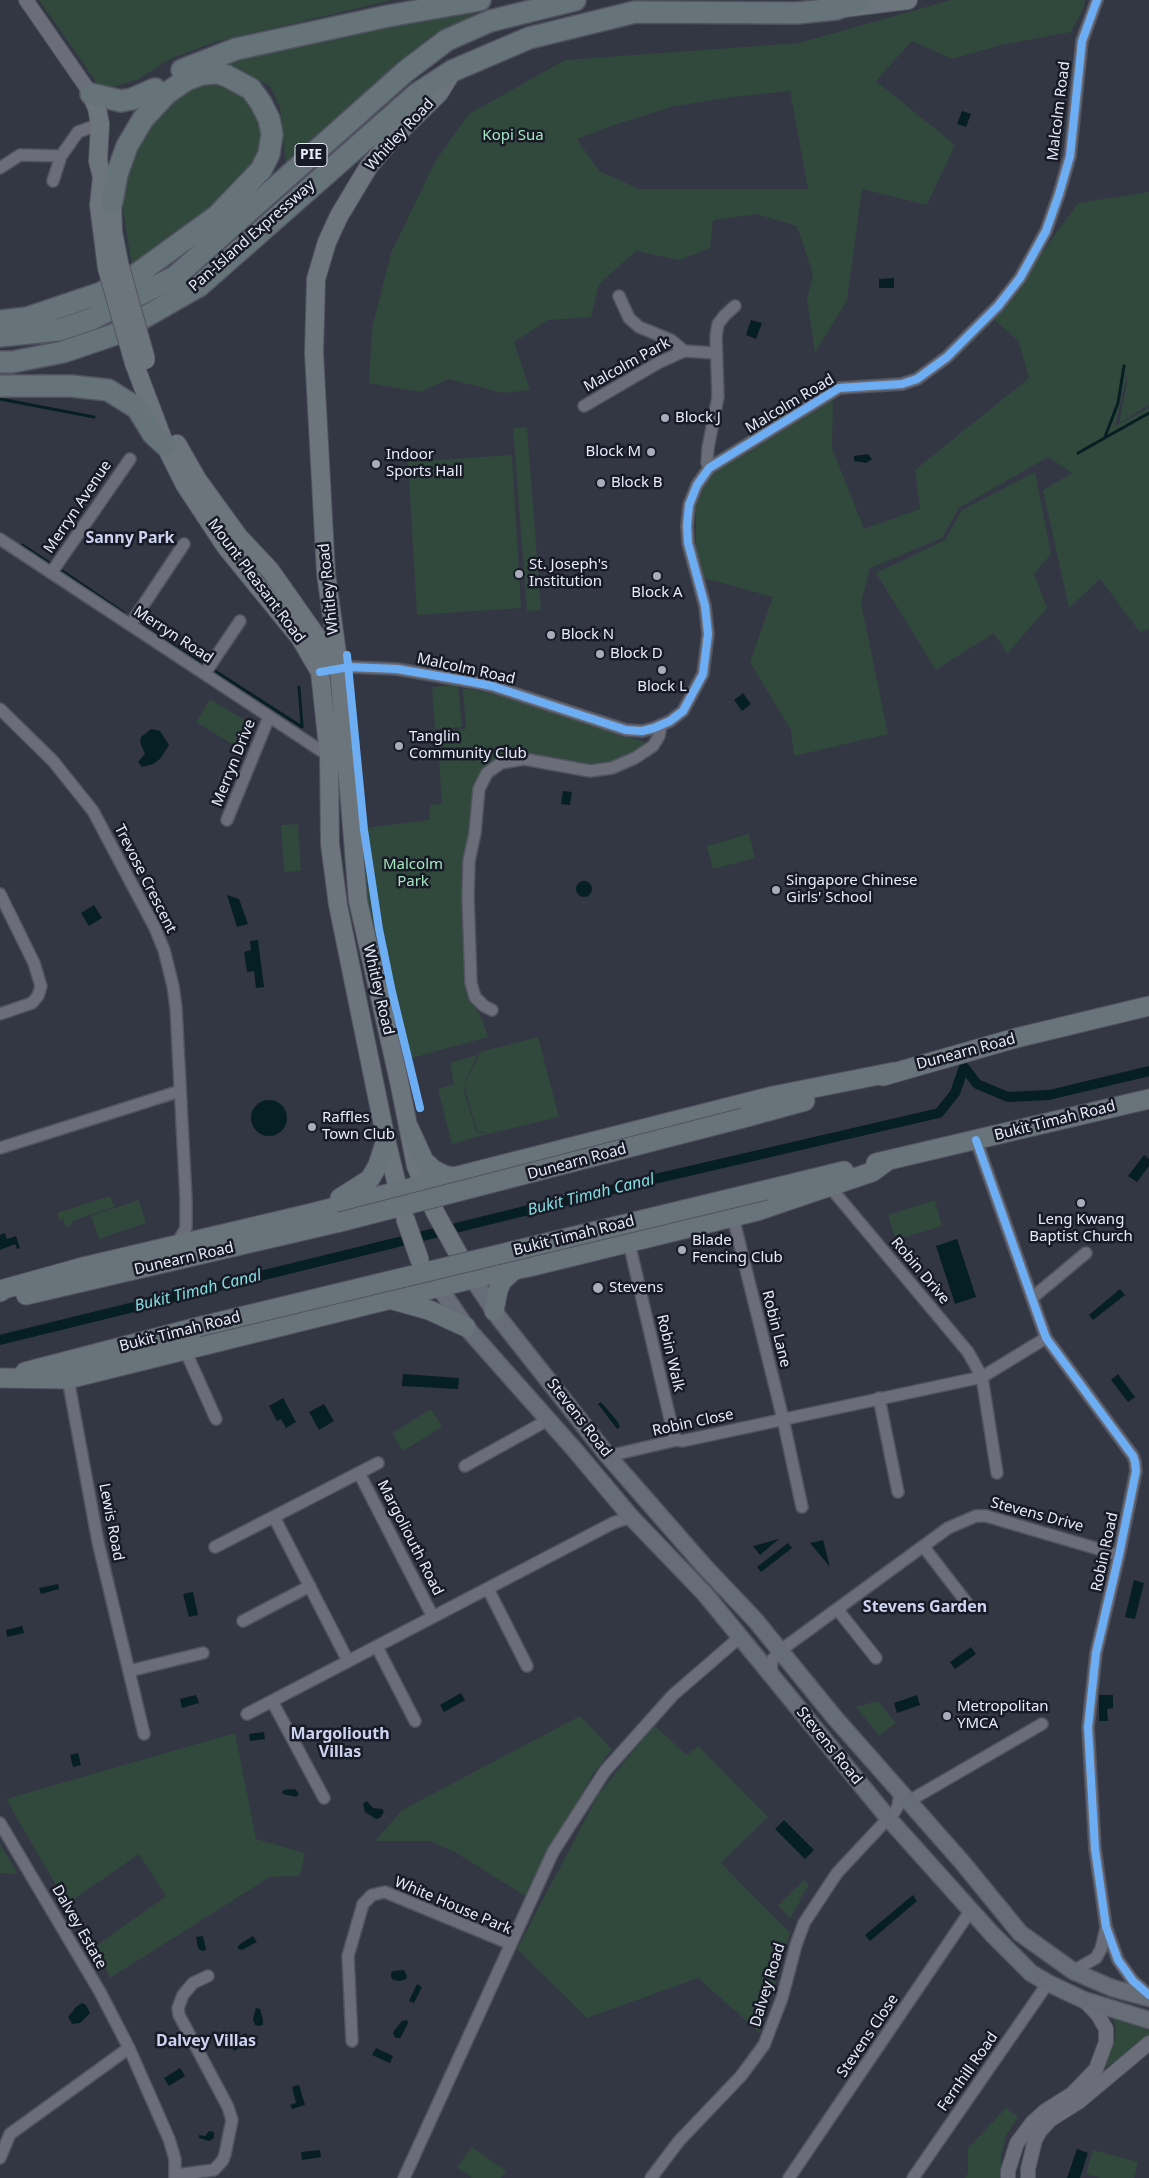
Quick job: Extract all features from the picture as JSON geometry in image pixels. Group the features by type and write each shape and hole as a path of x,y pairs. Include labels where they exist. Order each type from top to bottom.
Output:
{"highway":[{"path":"102,177 108,157 127,121 139,105 169,77 186,68 236,49 388,16 480,0"},
{"name":"Pan-Island Expressway","path":"0,336 59,330 92,319 176,276 406,71 447,40 490,21 575,0"},
{"name":"Pan-Island Expressway","path":"0,362 12,362 63,352 113,335 199,286 418,93 452,72 528,38 635,12 797,13 836,9 859,0"},
{"path":"0,321 27,318 101,293 140,272 217,216 260,170 268,154 272,134 269,119 251,89 228,76 218,73 202,74 186,80 167,93 143,119 127,146 117,174 112,202"},
{"path":"91,94 121,101 132,99 155,89"},
{"path":"0,386 71,386 108,390 137,408 153,434 165,445"},
{"name":"Dunearn Road","path":"0,1301 179,1252 359,1218 743,1118 808,1100 894,1072 1016,1038 1149,1006"},
{"path":"0,1292 4,1289 83,1267 179,1252 190,1234 308,1214 773,1096 894,1072"},
{"name":"Bukit Timah Road","path":"0,1378 198,1327 1149,1098"},
{"path":"409,1128 424,1161 434,1170 444,1175 455,1177"},
{"path":"308,1214 344,1197 370,1179 378,1165 386,1140"},
{"path":"0,1378 68,1379 389,1299 513,1271 732,1217 872,1172 887,1161"},
{"path":"494,1311 498,1290 502,1282 513,1271"},
{"path":"389,1299 429,1310 466,1327"}],"main road":[{"path":"836,9 908,0"},
{"name":"Whitley Road","path":"452,72 439,93 369,166 339,216 327,242 316,279 314,354 326,573 339,668 358,901 416,1166 435,1212 473,1279"},
{"name":"Mount Pleasant Road","path":"91,94 97,108 100,124 98,161 102,177 99,205 113,266 165,445 185,485 226,547 300,638 320,672"},
{"name":"Mount Pleasant Road","path":"112,202 113,266"},
{"name":"Mount Pleasant Road","path":"140,361 176,441 196,479 240,537 270,570 339,668"},
{"name":"Whitley Road","path":"320,672 329,756 330,844 338,905 386,1140 405,1218 420,1261 439,1287"},
{"name":"Stevens Road","path":"473,1279 494,1311 608,1456 705,1567 756,1621 835,1718 962,1862 1020,1933 1073,1971 1112,1988 1149,1997"},
{"name":"Stevens Road","path":"439,1287 466,1327 631,1517 705,1594 889,1819 971,1910 1032,1973 1048,1983 1084,2000 1149,2020"},
{"path":"753,1651 760,1645 763,1637 756,1621"}],"street":[{"path":"26,0 91,94"},
{"name":"Malcolm Road","path":"320,672 339,668 397,669 492,686 626,730 642,731 661,725 670,721 682,711 703,674 708,634 705,606 688,543 689,505 697,485 709,468 839,388 902,384 917,379 946,357 998,306 1020,278 1038,247 1046,231 1059,194 1070,156 1082,41 1097,0"},
{"path":"53,181 61,156 78,132 100,124"},
{"path":"0,168 20,155 61,156"},
{"name":"Malcolm Park","path":"620,296 629,318 639,328 670,340 684,351"},
{"path":"709,468 707,462 708,448 718,397 716,353 718,324 735,306"},
{"name":"Malcolm Park","path":"584,406 658,363 684,351 716,353"},
{"name":"Merryn Avenue","path":"51,573 130,459"},
{"name":"Merryn Road","path":"0,539 329,756"},
{"path":"130,625 184,544"},
{"path":"205,674 240,621"},
{"name":"Trevose Crescent","path":"0,709 53,761 93,811 155,928 169,966 174,986 190,1234"},
{"name":"Merryn Drive","path":"227,820 269,717"},
{"path":"492,1010 484,1006 475,997 471,983 468,897 469,861 479,789 487,773 501,763 524,759 590,771 612,768 635,758 653,746 659,736 661,725"},
{"path":"0,894 34,963 40,986 38,996 32,1003 0,1014"},
{"path":"0,1148 180,1091"},
{"name":"Robin Road","path":"976,1140 995,1199 1046,1338 1133,1456 1135,1462 1136,1471 1119,1555 1096,1654 1088,1727 1096,1849 1106,1927 1118,1960 1133,1981 1149,1997"},
{"name":"Robin Drive","path":"830,1187 962,1344 982,1377"},
{"name":"Robin Lane","path":"732,1217 783,1419"},
{"name":"Robin Walk","path":"631,1242 630,1247 674,1436 677,1440"},
{"path":"1032,1298 1086,1253"},
{"name":"Robin Close","path":"608,1456 982,1377 1046,1338"},
{"name":"Bukit Timah Road","path":"185,1350 216,1419"},
{"path":"982,1377 997,1472"},
{"name":"Lewis Road","path":"68,1379 98,1542 144,1734"},
{"path":"879,1398 898,1492"},
{"path":"783,1419 802,1507"},
{"name":"Stevens Road","path":"465,1466 548,1420"},
{"name":"Margoliouth Road","path":"216,1547 378,1463"},
{"name":"Margoliouth Road","path":"359,1473 433,1617"},
{"name":"Stevens Drive","path":"771,1674 772,1660 781,1650 923,1546 962,1520 980,1516 1119,1555"},
{"path":"274,1517 348,1661"},
{"name":"Margoliouth Road","path":"247,1714 613,1523 631,1517"},
{"path":"923,1546 966,1603"},
{"path":"243,1621 310,1586"},
{"path":"488,1589 528,1666"},
{"path":"837,1609 876,1658"},
{"path":"511,1944 553,1852 605,1771 672,1695 740,1637"},
{"path":"377,1647 415,1721"},
{"path":"129,1671 203,1653"},
{"path":"272,1700 324,1798"},
{"path":"904,1796 1042,1724"},
{"name":"Dalvey Road","path":"651,2178 679,2141 741,2076 764,2045 780,2006 796,1945 804,1923 837,1874 889,1819 904,1796"},
{"name":"Dalvey Estate","path":"0,1823 100,1992 129,2048 169,2139 175,2159 175,2177 214,2170 225,2154 232,2120 228,2107 179,2014 178,2008 183,1995 193,1983 208,1976"},
{"name":"White House Park","path":"352,2042 348,1956 363,1904 372,1895 384,1892 511,1944 404,2178"},
{"name":"Stevens Close","path":"789,2178 971,1910"},
{"name":"Robin Road","path":"1073,1971 1096,1958 1101,1949 1106,1927"},
{"name":"Fernhill Road","path":"913,2178 1048,1983"},
{"path":"1008,2178 1008,2171 1017,2143 1032,2123 1045,2111 1072,2094 1096,2069 1100,2061 1106,2042 1106,2029 1098,2015 1084,2000"},
{"path":"1028,2178 1028,2169 1035,2140 1040,2131 1050,2120 1080,2101 1107,2076 1149,2043"},
{"path":"0,2158 10,2134 129,2048"}],"green space":[{"path":"39,0 392,0 215,42 172,58 137,80 102,90"},
{"name":"Kopi Sua","path":"951,0 1085,0 1084,7 1071,32 1001,45 952,59 912,41 876,81 955,145 927,205 862,189 847,300 815,353 807,299 813,275 797,226 756,214 713,220 710,248 679,260 636,251 599,284 591,317 548,320 514,342 530,390 503,393 449,379 420,392 369,383 372,328 391,253 436,160 469,114 565,60 799,43","holes":["790,91 808,189 639,189 599,171 577,139 675,106"]},
{"path":"483,9 442,34 286,167 280,107 270,86 220,59"},
{"path":"215,82 235,92 247,101 261,122 264,139 245,175 218,204 132,266 123,210 125,174 134,148 151,125 174,100 192,88"},
{"path":"1149,192 1149,405 1119,423 1127,375 1115,426 1149,408 1149,629 1140,632 1100,579 1069,608 1043,490 1072,473 1048,457 959,508 942,538 870,568 861,603 888,734 794,756 791,730 750,662 773,597 704,578 696,546 696,503 702,486 714,471 833,399 832,448 864,529 920,509 915,470 1029,378 1019,342 994,319 1078,203"},
{"path":"527,427 541,610 527,611 513,428"},
{"path":"512,455 521,608 417,615 408,462"},
{"path":"1035,472 1051,554 1034,574 1047,608 1007,654 994,633 936,670 876,573 945,540 962,510"},
{"path":"458,685 462,727 435,729 432,687"},
{"name":"Malcolm Park","path":"463,688 494,694 650,744 633,754 610,763 590,766 525,753 512,753 497,757 483,769 475,785 471,831 471,999 482,1019 488,1037 401,1061 364,900 356,829 429,820 430,805 442,804 437,732 466,729"},
{"path":"210,699 251,724 237,747 196,722"},
{"path":"298,824 301,871 284,872 281,825"},
{"path":"749,834 755,858 713,869 707,846"},
{"path":"538,1037 559,1117 488,1134 477,1130 464,1087 480,1052"},
{"path":"477,1055 463,1088 476,1131 487,1134 452,1144 438,1089 454,1084 450,1063"},
{"path":"110,1196 114,1207 72,1221 73,1225 66,1227 63,1219 59,1220 57,1213"},
{"path":"139,1200 146,1223 99,1239 91,1216"},
{"path":"935,1200 942,1226 896,1240 888,1215"},
{"path":"431,1409 442,1427 403,1451 392,1433"},
{"path":"878,1701 896,1723 879,1736 856,1707"},
{"path":"580,1716 612,1749 593,1774 527,1897 455,1852 430,1841 375,1841 402,1810"},
{"path":"654,1725 687,1755 698,1746 768,1817 721,1863 790,1933 760,2033 698,1978 587,2018 517,1949 598,1795"},
{"path":"235,1733 256,1839 305,1853 300,1876 270,1877 110,1978 96,1946 166,1896 139,1854 67,1904 6,1799"},
{"path":"0,1844 18,1874 0,1873"},
{"path":"804,1880 809,1885 790,1918 778,1905"},
{"path":"1112,2015 1149,2024 1149,2037 1098,2073 1113,2048 1116,2030"},
{"path":"1006,2108 1018,2117 1006,2135 1001,2156 1001,2178 965,2178 968,2173 968,2148"},
{"path":"472,2147 506,2171 501,2178 472,2178 457,2167"},
{"path":"1093,2150 1138,2162 1134,2178 1101,2178 1086,2174"}],"shaded area":[{"path":"962,111 971,114 966,127 957,124"},
{"path":"894,278 894,288 879,288 879,279"},
{"path":"751,320 762,323 756,339 746,335"},
{"path":"868,454 872,459 866,463 854,461 854,456"},
{"path":"743,693 751,704 742,711 734,700"},
{"path":"151,729 160,731 169,745 160,759 153,764 142,767 138,762 145,754 140,742 141,737"},
{"path":"563,791 572,792 570,805 561,804"},
{"path":"584,881 592,889 584,897 576,889"},
{"path":"227,895 239,899 248,924 237,927"},
{"path":"94,905 102,918 89,926 81,913"},
{"path":"258,940 264,987 256,988 254,971 247,972 244,952 251,950 250,941"},
{"path":"269,1100 276,1101 282,1105 286,1111 286,1125 282,1131 276,1135 269,1136 262,1135 256,1131 252,1125 251,1118 252,1111 256,1105 262,1101"},
{"path":"1144,1155 1149,1159 1149,1166 1137,1182 1128,1176"},
{"path":"5,1233 7,1239 16,1236 20,1248 17,1249 15,1244 0,1250 0,1235"},
{"path":"957,1239 976,1297 955,1304 936,1246"},
{"path":"1120,1289 1125,1295 1093,1320 1089,1315"},
{"path":"403,1374 459,1378 458,1389 402,1386"},
{"path":"1118,1374 1135,1397 1128,1402 1111,1380"},
{"path":"283,1398 296,1422 286,1428 281,1419 277,1421 269,1406"},
{"path":"601,1402 620,1427 617,1429 598,1404"},
{"path":"324,1404 334,1421 319,1430 309,1412"},
{"path":"779,1539 760,1555 753,1546"},
{"path":"823,1540 830,1567 810,1543"},
{"path":"788,1543 792,1548 761,1572 757,1567"},
{"path":"1134,1580 1144,1583 1135,1619 1125,1617"},
{"path":"58,1584 59,1589 41,1594 39,1588"},
{"path":"193,1592 198,1615 189,1617 183,1594"},
{"path":"22,1626 24,1633 7,1637 6,1630"},
{"path":"971,1647 976,1654 955,1669 950,1662"},
{"path":"461,1693 465,1700 444,1712 440,1705"},
{"path":"196,1695 199,1703 182,1708 180,1699"},
{"path":"917,1695 920,1705 897,1713 894,1703"},
{"path":"1099,1695 1113,1695 1113,1708 1107,1709 1108,1721 1099,1721"},
{"path":"264,1732 265,1739 250,1741 249,1734"},
{"path":"78,1753 81,1765 73,1767 70,1755"},
{"path":"295,1789 299,1794 296,1797 283,1794 282,1792 284,1790"},
{"path":"367,1801 373,1808 382,1809 384,1812 380,1818 376,1819 365,1812 363,1804"},
{"path":"784,1820 814,1850 805,1859 775,1829"},
{"path":"913,1895 917,1901 870,1941 865,1935"},
{"path":"203,1936 206,1950 202,1951 198,1948 196,1937"},
{"path":"253,1936 257,1942 242,1950 238,1949 238,1946"},
{"path":"404,1970 407,1976 406,1979 400,1981 393,1980 391,1973 393,1971"},
{"path":"417,1984 422,1987 414,2003 409,2001"},
{"path":"82,2003 86,2005 90,2013 80,2023 72,2024 68,2017"},
{"path":"256,2008 260,2009 263,2025 255,2025 253,2019"},
{"path":"407,2020 408,2023 402,2035 400,2038 396,2038 393,2034 394,2031 402,2021"},
{"path":"246,2033 251,2042 234,2051 230,2042"},
{"path":"376,2048 393,2056 390,2063 372,2055"},
{"path":"180,2068 185,2076 169,2086 164,2078"},
{"path":"299,2085 305,2105 292,2109 290,2105 296,2103 292,2087"},
{"path":"209,2131 214,2132 214,2138 209,2141 199,2138 199,2135 205,2136"},
{"path":"1077,2149 1088,2153 1080,2178 1067,2178"},
{"path":"320,2150 321,2157 302,2160 301,2152"}],"waterway":[{"path":"1105,437 1118,403 1124,366"},
{"path":"0,399 94,417"},
{"path":"1078,453 1149,413"},
{"path":"22,545 51,564"},
{"path":"62,571 124,613"},
{"path":"142,625 201,663"},
{"path":"215,671 302,727"},
{"path":"299,687 302,726"},
{"name":"Bukit Timah Canal","path":"964,1067 977,1084 1008,1097 1049,1095 1149,1071"},
{"name":"Bukit Timah Canal","path":"0,1340 659,1178 939,1113 955,1093 964,1067"}],"cycle path":[{"path":"320,672 349,667 397,669 467,681 492,686 626,730 642,731 654,728 670,721 683,711 703,674 708,634 705,606 688,543 689,505 697,485 709,468 839,388 902,384 917,379 947,357 998,306 1020,278 1046,231 1059,194 1070,156 1082,41 1097,0"},
{"path":"347,655 364,830 379,929 420,1108"},
{"path":"976,1140 1046,1338 1133,1456 1135,1462 1136,1471 1119,1555 1096,1653 1088,1727 1095,1849 1106,1927 1118,1960 1133,1981 1149,1995"}],"place":[{"name":"Block J","path":"665,418"},
{"name":"Block M","path":"651,452"},
{"name":"Indoor Sports Hall","path":"376,464"},
{"name":"Block B","path":"601,483"},
{"name":"St. Joseph's Institution","path":"519,574"},
{"name":"Block A","path":"657,576"},
{"name":"Block N","path":"551,635"},
{"name":"Block D","path":"600,654"},
{"name":"Block L","path":"662,670"},
{"name":"Tanglin Community Club","path":"399,746"},
{"name":"Singapore Chinese Girls' School","path":"776,890"},
{"name":"Raffles Town Club","path":"312,1127"},
{"name":"Leng Kwang Baptist Church","path":"1081,1203"},
{"name":"Blade Fencing Club","path":"682,1250"},
{"name":"Stevens","path":"598,1288"},
{"name":"Metropolitan YMCA","path":"947,1716"}],"district":[{"name":"Sanny Park","path":"130,538"},
{"name":"Stevens Garden","path":"925,1607"},
{"name":"Margoliouth Villas","path":"340,1743"},
{"name":"Dalvey Villas","path":"206,2041"}]}
